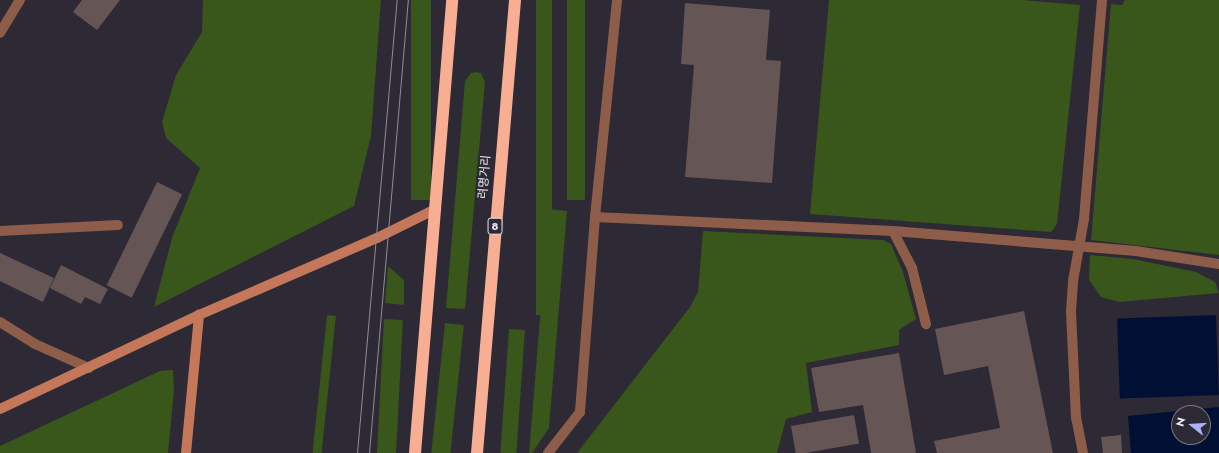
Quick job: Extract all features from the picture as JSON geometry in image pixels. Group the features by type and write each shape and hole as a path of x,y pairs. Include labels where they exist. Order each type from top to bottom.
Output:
{"highway":[{"path":"415,453 452,0"},
{"name":"려명거리","path":"477,453 515,0"}],"street":[{"path":"0,33 20,0"},
{"path":"548,453 580,412 595,217 617,0"},
{"path":"1083,453 1076,418 1071,311 1078,245 1084,218 1102,0"},
{"path":"0,409 199,315 377,238 436,209"},
{"path":"595,217 893,231 1078,245 1219,264"},
{"path":"0,231 118,225"},
{"path":"893,231 912,268 926,324"},
{"path":"186,453 199,315"},
{"path":"0,322 35,344 89,368"}],"green space":[{"path":"203,0 381,0 371,136 354,206 154,307 172,238 200,168 166,138 162,122 176,75 202,32"},
{"path":"411,0 431,0 431,200 411,200"},
{"path":"536,0 552,0 552,315 536,315"},
{"path":"567,0 585,0 585,200 567,200"},
{"path":"829,0 1023,0 1080,5 1057,224 1051,232 810,214"},
{"path":"1125,0 1219,0 1219,255 1091,240 1111,4 1122,5"},
{"path":"471,73 481,73 485,82 465,309 446,308 465,81"},
{"path":"549,209 567,211 549,428 532,453 529,453"},
{"path":"703,231 883,240 891,244 903,272 916,319 899,330 899,345 806,363 812,412 786,419 777,453 577,453 690,307 698,292"},
{"path":"1090,255 1133,259 1196,272 1215,282 1219,293 1119,302 1101,297 1089,280"},
{"path":"388,266 404,280 404,305 385,303"},
{"path":"327,315 336,316 322,453 312,453"},
{"path":"384,319 403,320 396,453 377,453"},
{"path":"445,323 464,325 450,453 431,453"},
{"path":"509,329 525,330 516,453 500,453"},
{"path":"173,370 174,390 168,453 0,453 0,446 160,371"}],"water":[{"path":"1216,315 1219,395 1120,398 1117,318"},
{"path":"1219,407 1219,453 1131,453 1128,416 1171,412 1171,445 1211,445 1211,408"}],"building":[{"path":"82,0 120,0 97,30 73,12"},
{"path":"685,3 770,10 766,60 781,61 772,183 685,177 694,65 681,64"},
{"path":"157,182 182,194 132,298 107,285"},
{"path":"0,253 54,278 43,302 0,281"},
{"path":"61,265 108,289 100,304 85,297 81,304 50,288"},
{"path":"1024,311 1053,453 937,453 934,441 1000,428 988,366 944,375 935,329"},
{"path":"899,353 916,453 871,453 863,405 819,412 811,368"},
{"path":"854,415 859,444 805,453 796,453 791,426"},
{"path":"1121,435 1122,453 1103,453 1101,437"}],"tram line":[{"path":"357,453 397,0"},
{"path":"369,453 408,0"}]}
